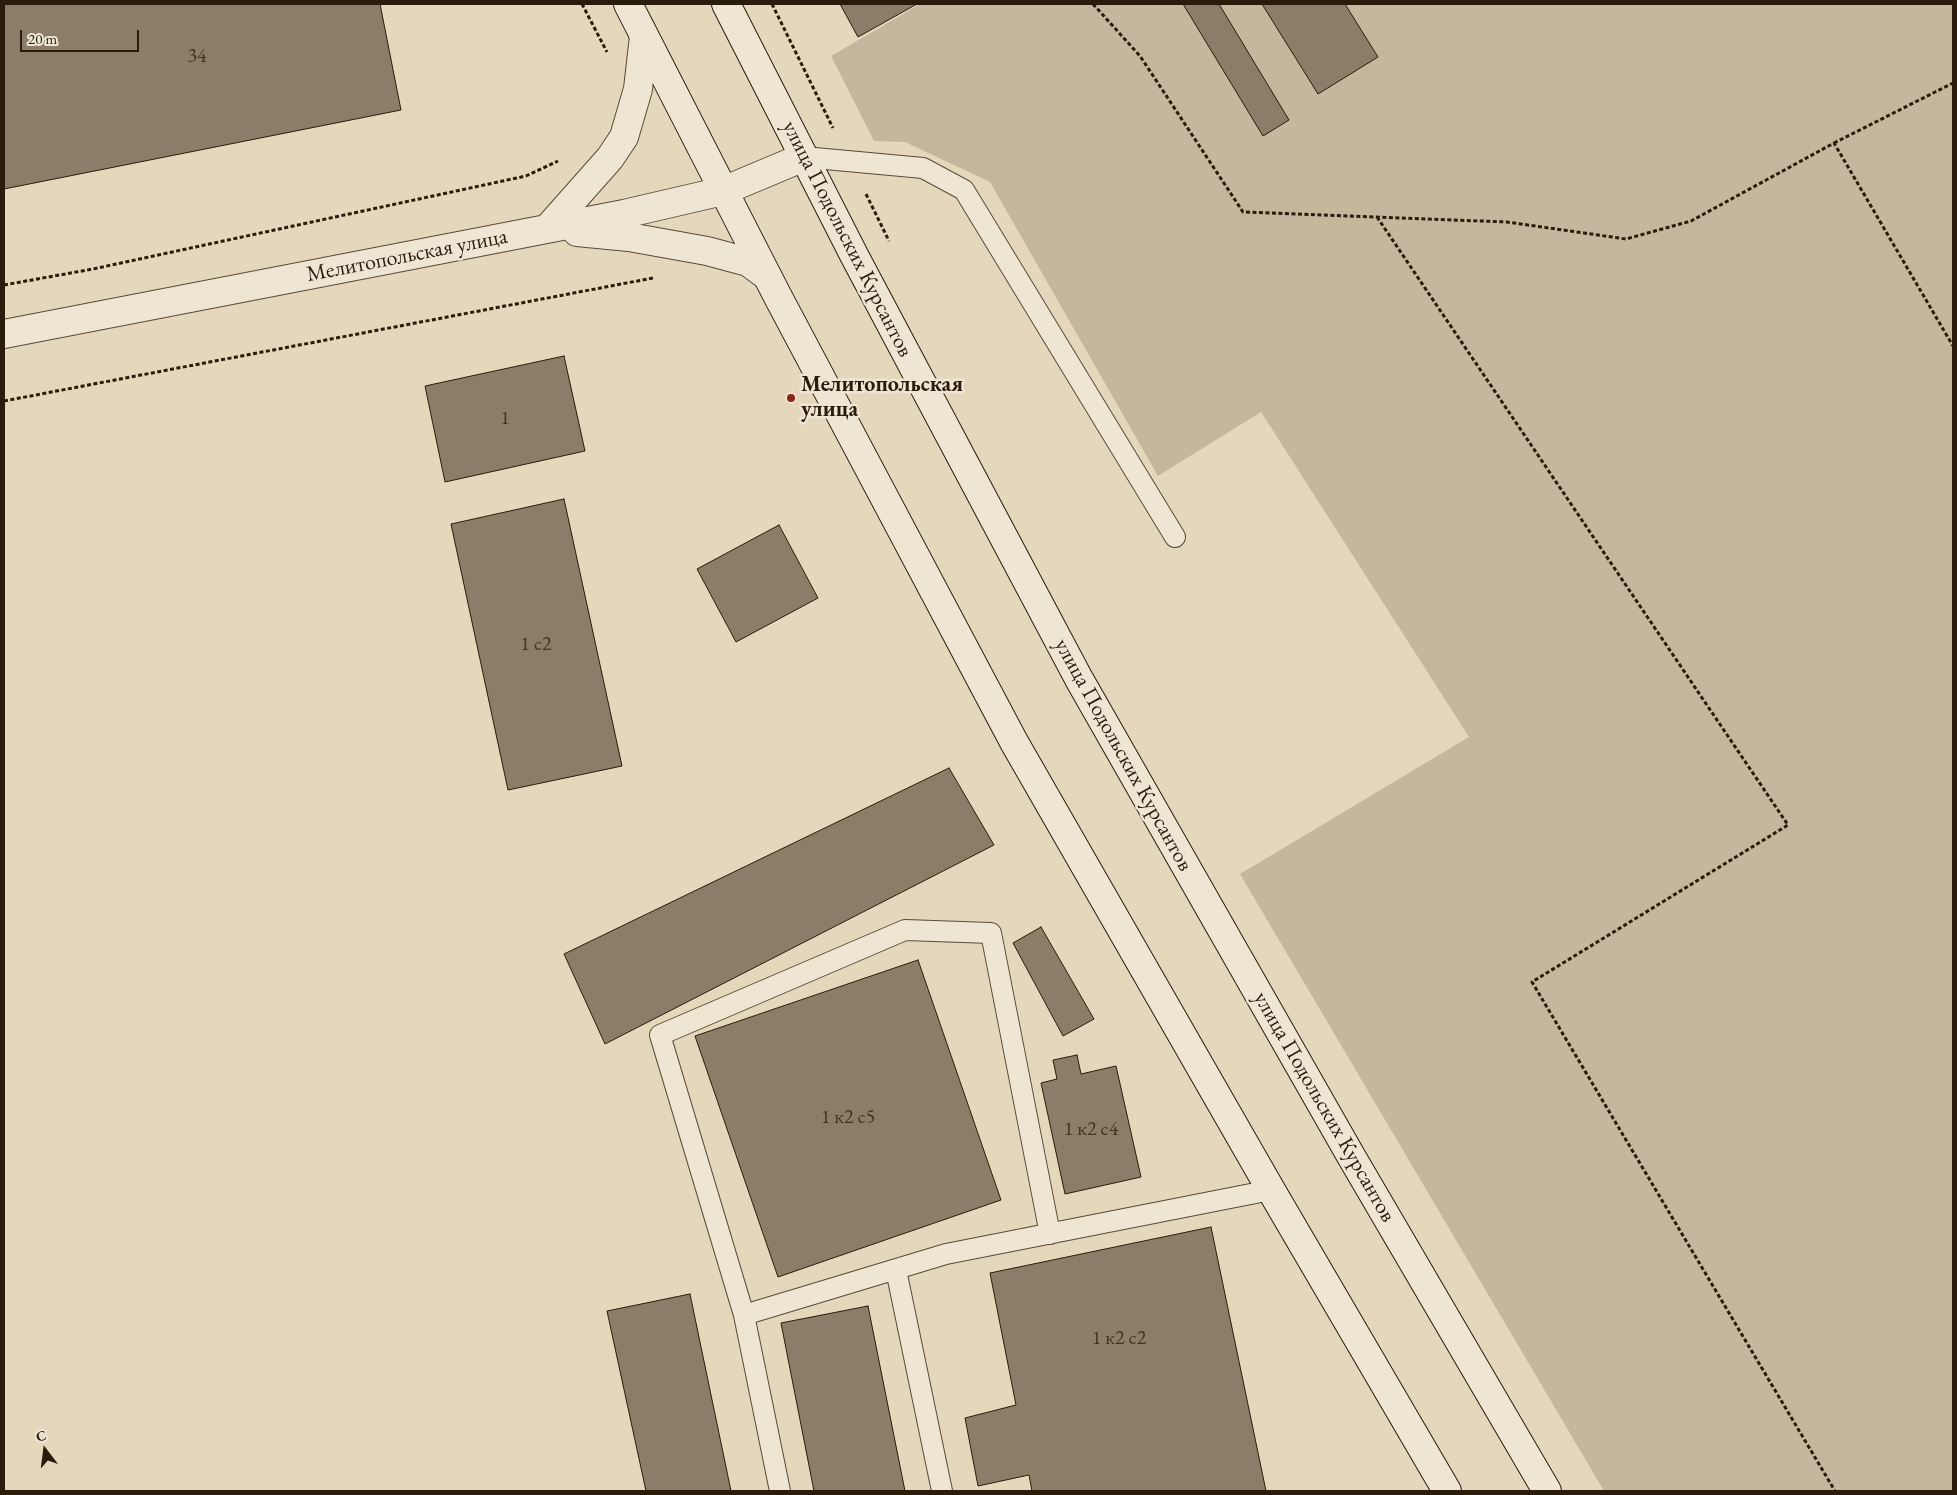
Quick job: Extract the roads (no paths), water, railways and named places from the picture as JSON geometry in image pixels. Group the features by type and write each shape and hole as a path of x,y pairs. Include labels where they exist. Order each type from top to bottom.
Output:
{"main road":[{"path":"628,4 767,276 1014,742 1270,1190 1447,1491"},
{"name":"улица Подольских Курсантов","path":"726,4 855,257 1079,679 1346,1148 1547,1491"},
{"path":"548,228 610,158 624,137 638,89 644,36"},
{"name":"Мелитопольская улица","path":"4,334 624,214 723,191 804,157"},
{"path":"548,228 629,238 707,251 748,262 767,276"}],"lane":[{"path":"804,157 923,168 964,190 1175,537"},
{"path":"780,1491 744,1315 660,1035 905,930 991,932 1050,1234"},
{"path":"744,1315 946,1254 1270,1190"},
{"path":"896,1270 942,1491"}],"place":[{"name":"Мелитопольская улица","path":"791,398"}]}
